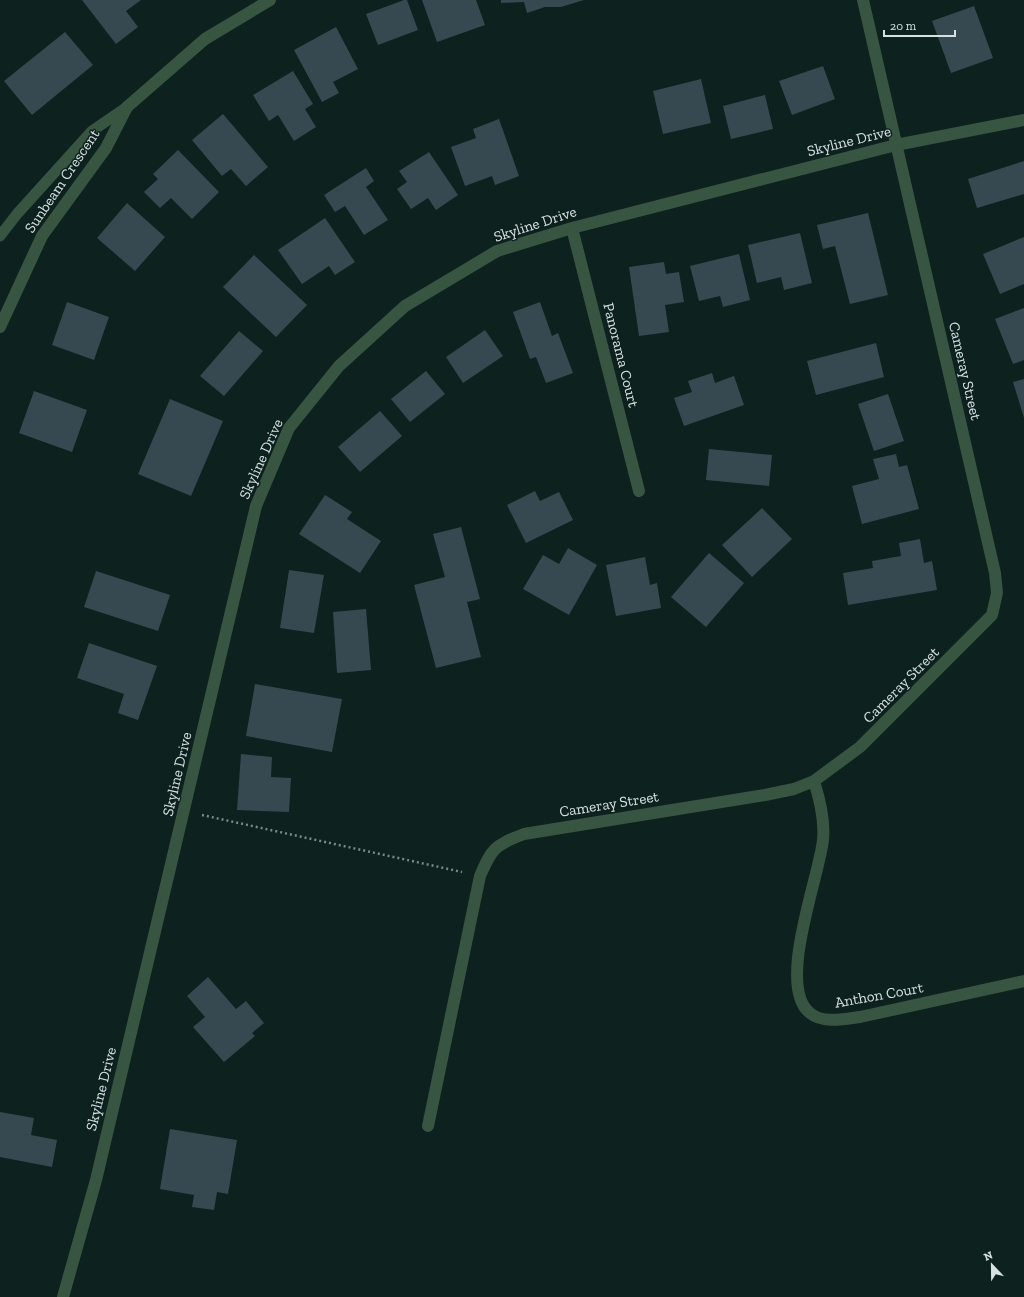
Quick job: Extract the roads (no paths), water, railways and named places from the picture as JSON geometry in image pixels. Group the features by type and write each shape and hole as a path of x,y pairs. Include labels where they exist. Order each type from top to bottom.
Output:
{"street":[{"name":"Sunbeam Crescent","path":"0,327 42,236 106,148 127,106 205,39 270,0"},
{"name":"Cameray Street","path":"428,1126 480,876 490,854 501,843 524,834 765,795 794,789 814,780 860,747 981,628 992,614 997,594 995,573 863,0"},
{"name":"Skyline Drive","path":"63,1297 96,1180 185,811 256,506 290,428 339,366 405,306 497,251 572,228 896,145 1024,120"},
{"name":"Panorama Court","path":"572,228 639,491"},
{"name":"Anthon Court","path":"814,780 822,815 822,840 796,965 797,987 802,1005 810,1014 838,1020 860,1017 1024,982"}],"lane":[{"path":"0,236 17,214 92,131 127,106"}]}
